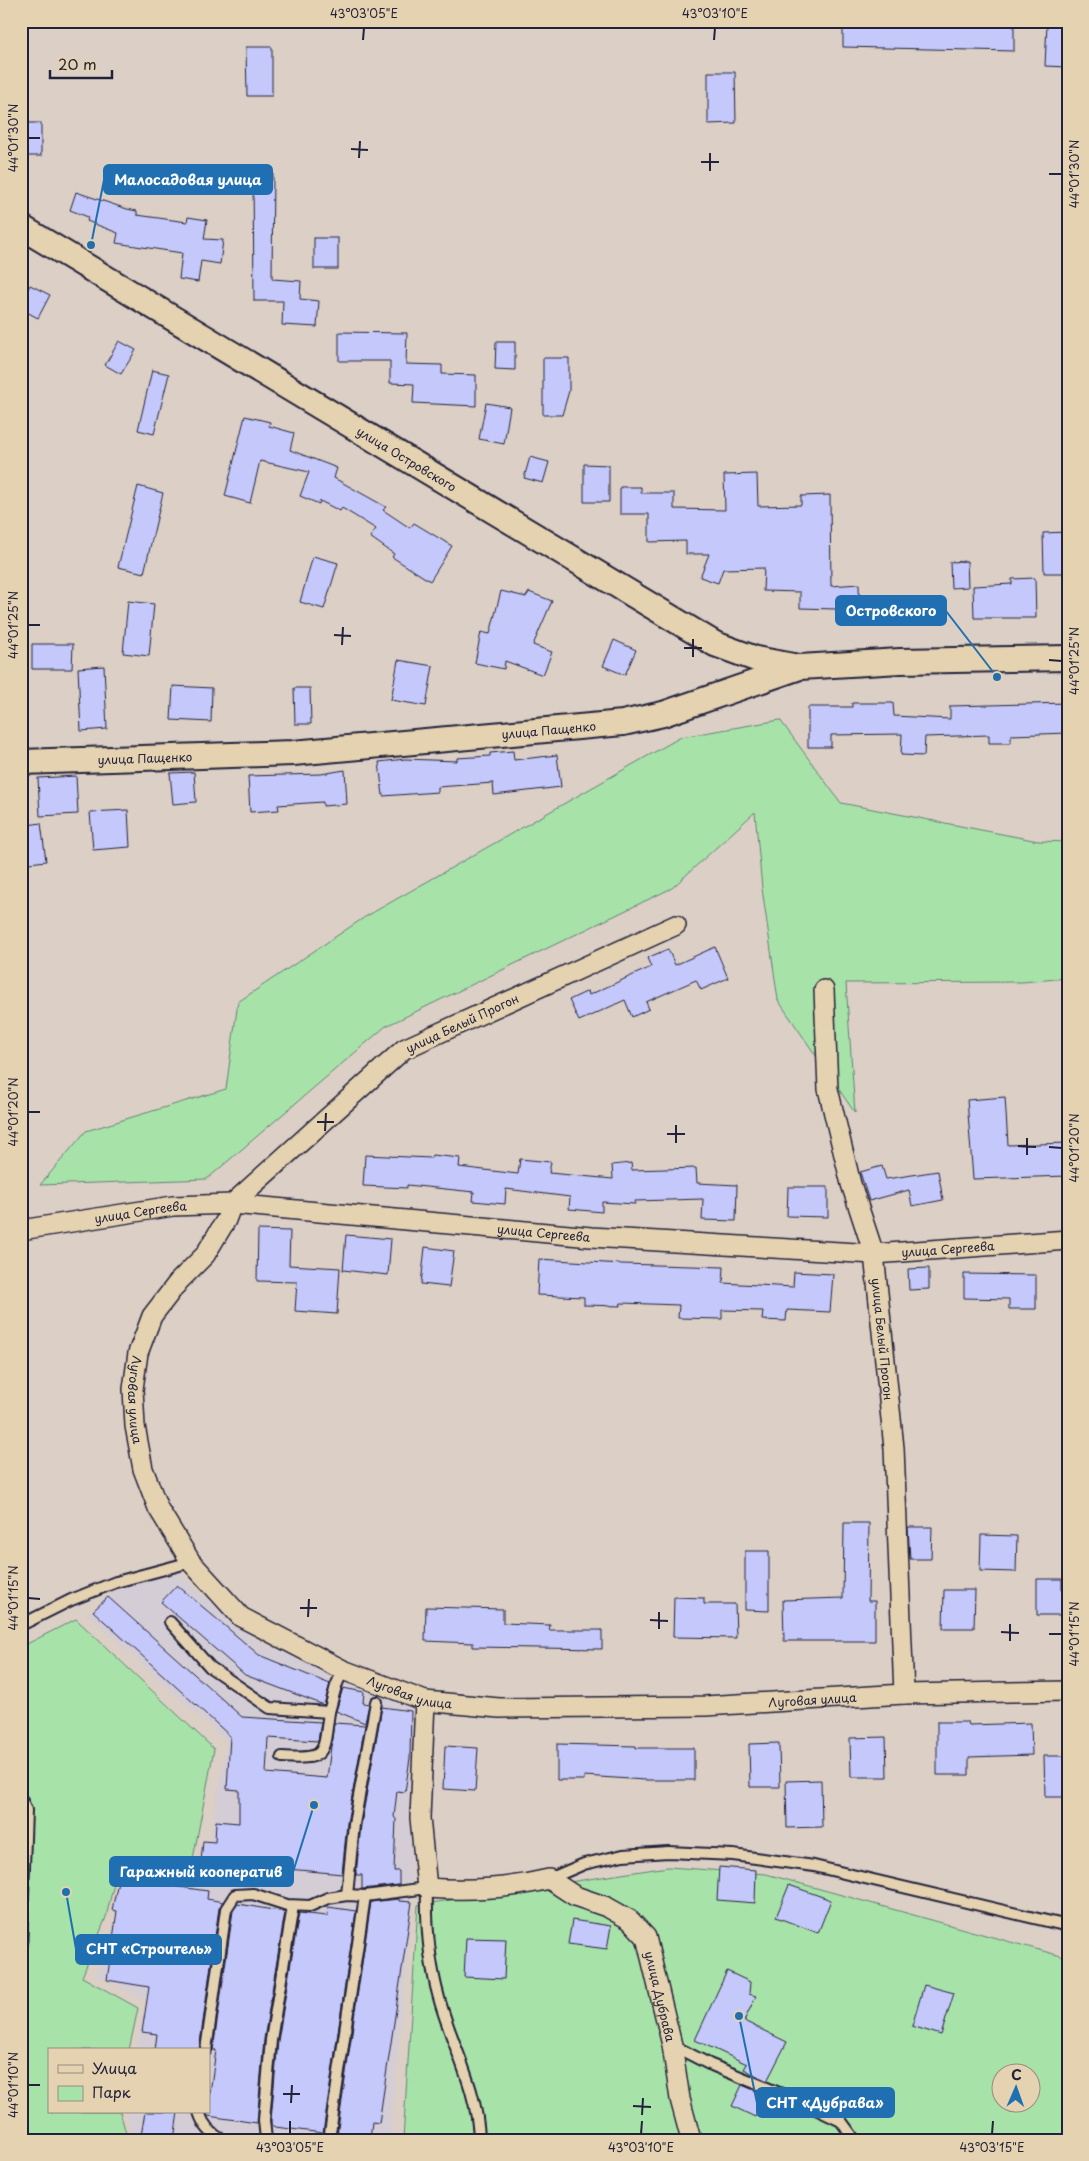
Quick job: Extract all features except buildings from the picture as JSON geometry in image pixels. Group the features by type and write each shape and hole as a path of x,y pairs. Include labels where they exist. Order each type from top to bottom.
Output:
{"street":[{"name":"улица Островского","path":"21,227 715,644 756,659 800,667"},
{"name":"улица Пащенко","path":"21,762 293,753 622,723 662,714 800,667 900,661 1068,658"},
{"name":"улица Белый Прогон","path":"232,1204 404,1049 676,925"},
{"name":"улица Белый Прогон","path":"824,990 828,1089 852,1184 874,1254 894,1448 904,1694"},
{"name":"улица Сергеева","path":"21,1230 173,1206 232,1204 591,1237 874,1254 1068,1240"},
{"name":"Луговая улица","path":"232,1204 226,1220 205,1255 179,1281 152,1316 138,1353 133,1389 135,1426 143,1468 158,1508 191,1562 241,1617 343,1670 425,1700 499,1708 705,1706 904,1694 1068,1690"},
{"path":"425,1700 420,1818 427,1888 467,1891 518,1886 548,1879"},
{"name":"улица Дубрава","path":"548,1879 575,1896 607,1907 630,1920 646,1937 672,2045 680,2099 691,2140"}],"lane":[{"path":"21,1626 72,1600 116,1582 191,1562"},
{"path":"170,1622 210,1668 270,1708 329,1712"},
{"path":"282,1757 308,1759 317,1756 325,1744 329,1712 336,1686 343,1670"},
{"path":"347,1895 354,1824 376,1702"},
{"path":"21,1799 26,1810 21,1952"},
{"path":"548,1879 584,1864 623,1855 668,1852 734,1855 814,1866 1068,1926"},
{"path":"206,2048 226,1909 235,1895 253,1894 293,1906 310,1906 328,1898 347,1895 365,1896 427,1888 426,1916 439,1999 470,2084 479,2123 479,2140"},
{"path":"329,2140 365,1896"},
{"path":"266,2140 264,2120 271,2040 293,1906"},
{"path":"672,2045 710,2064 802,2102 841,2121 855,2140"},
{"path":"200,2114 202,2124 216,2137 223,2140"}],"shaded area":[{"path":"173,1570 256,1641 413,1705 411,1917 389,2140 131,2140 126,2114 210,2114 210,2048 136,2048 147,1999 96,1975 113,1927 156,1934 172,1873 205,1868 227,1742 88,1614 110,1593"}],"green space":[{"path":"780,720 841,803 1038,841 1068,842 1068,978 1022,982 846,983 855,1113 778,1000 762,888 755,812 672,888 386,1026 207,1179 40,1185 86,1131 226,1089 238,1002 365,917 681,737"},
{"path":"76,1619 214,1749 193,1859 165,1868 120,1857 106,1917 82,1977 138,2008 129,2048 48,2048 48,2114 121,2114 128,2140 21,2140 21,1647"},
{"path":"668,1867 766,1874 1068,1958 1068,2140 403,2140 418,1905"}],"place":[{"name":"Малосадовая улица","path":"91,245"},
{"name":"Островского","path":"997,677"},
{"name":"Гаражный кооператив","path":"314,1805"},
{"name":"СНТ «Строитель»","path":"66,1892"},
{"name":"СНТ «Дубрава»","path":"739,2016"}]}
